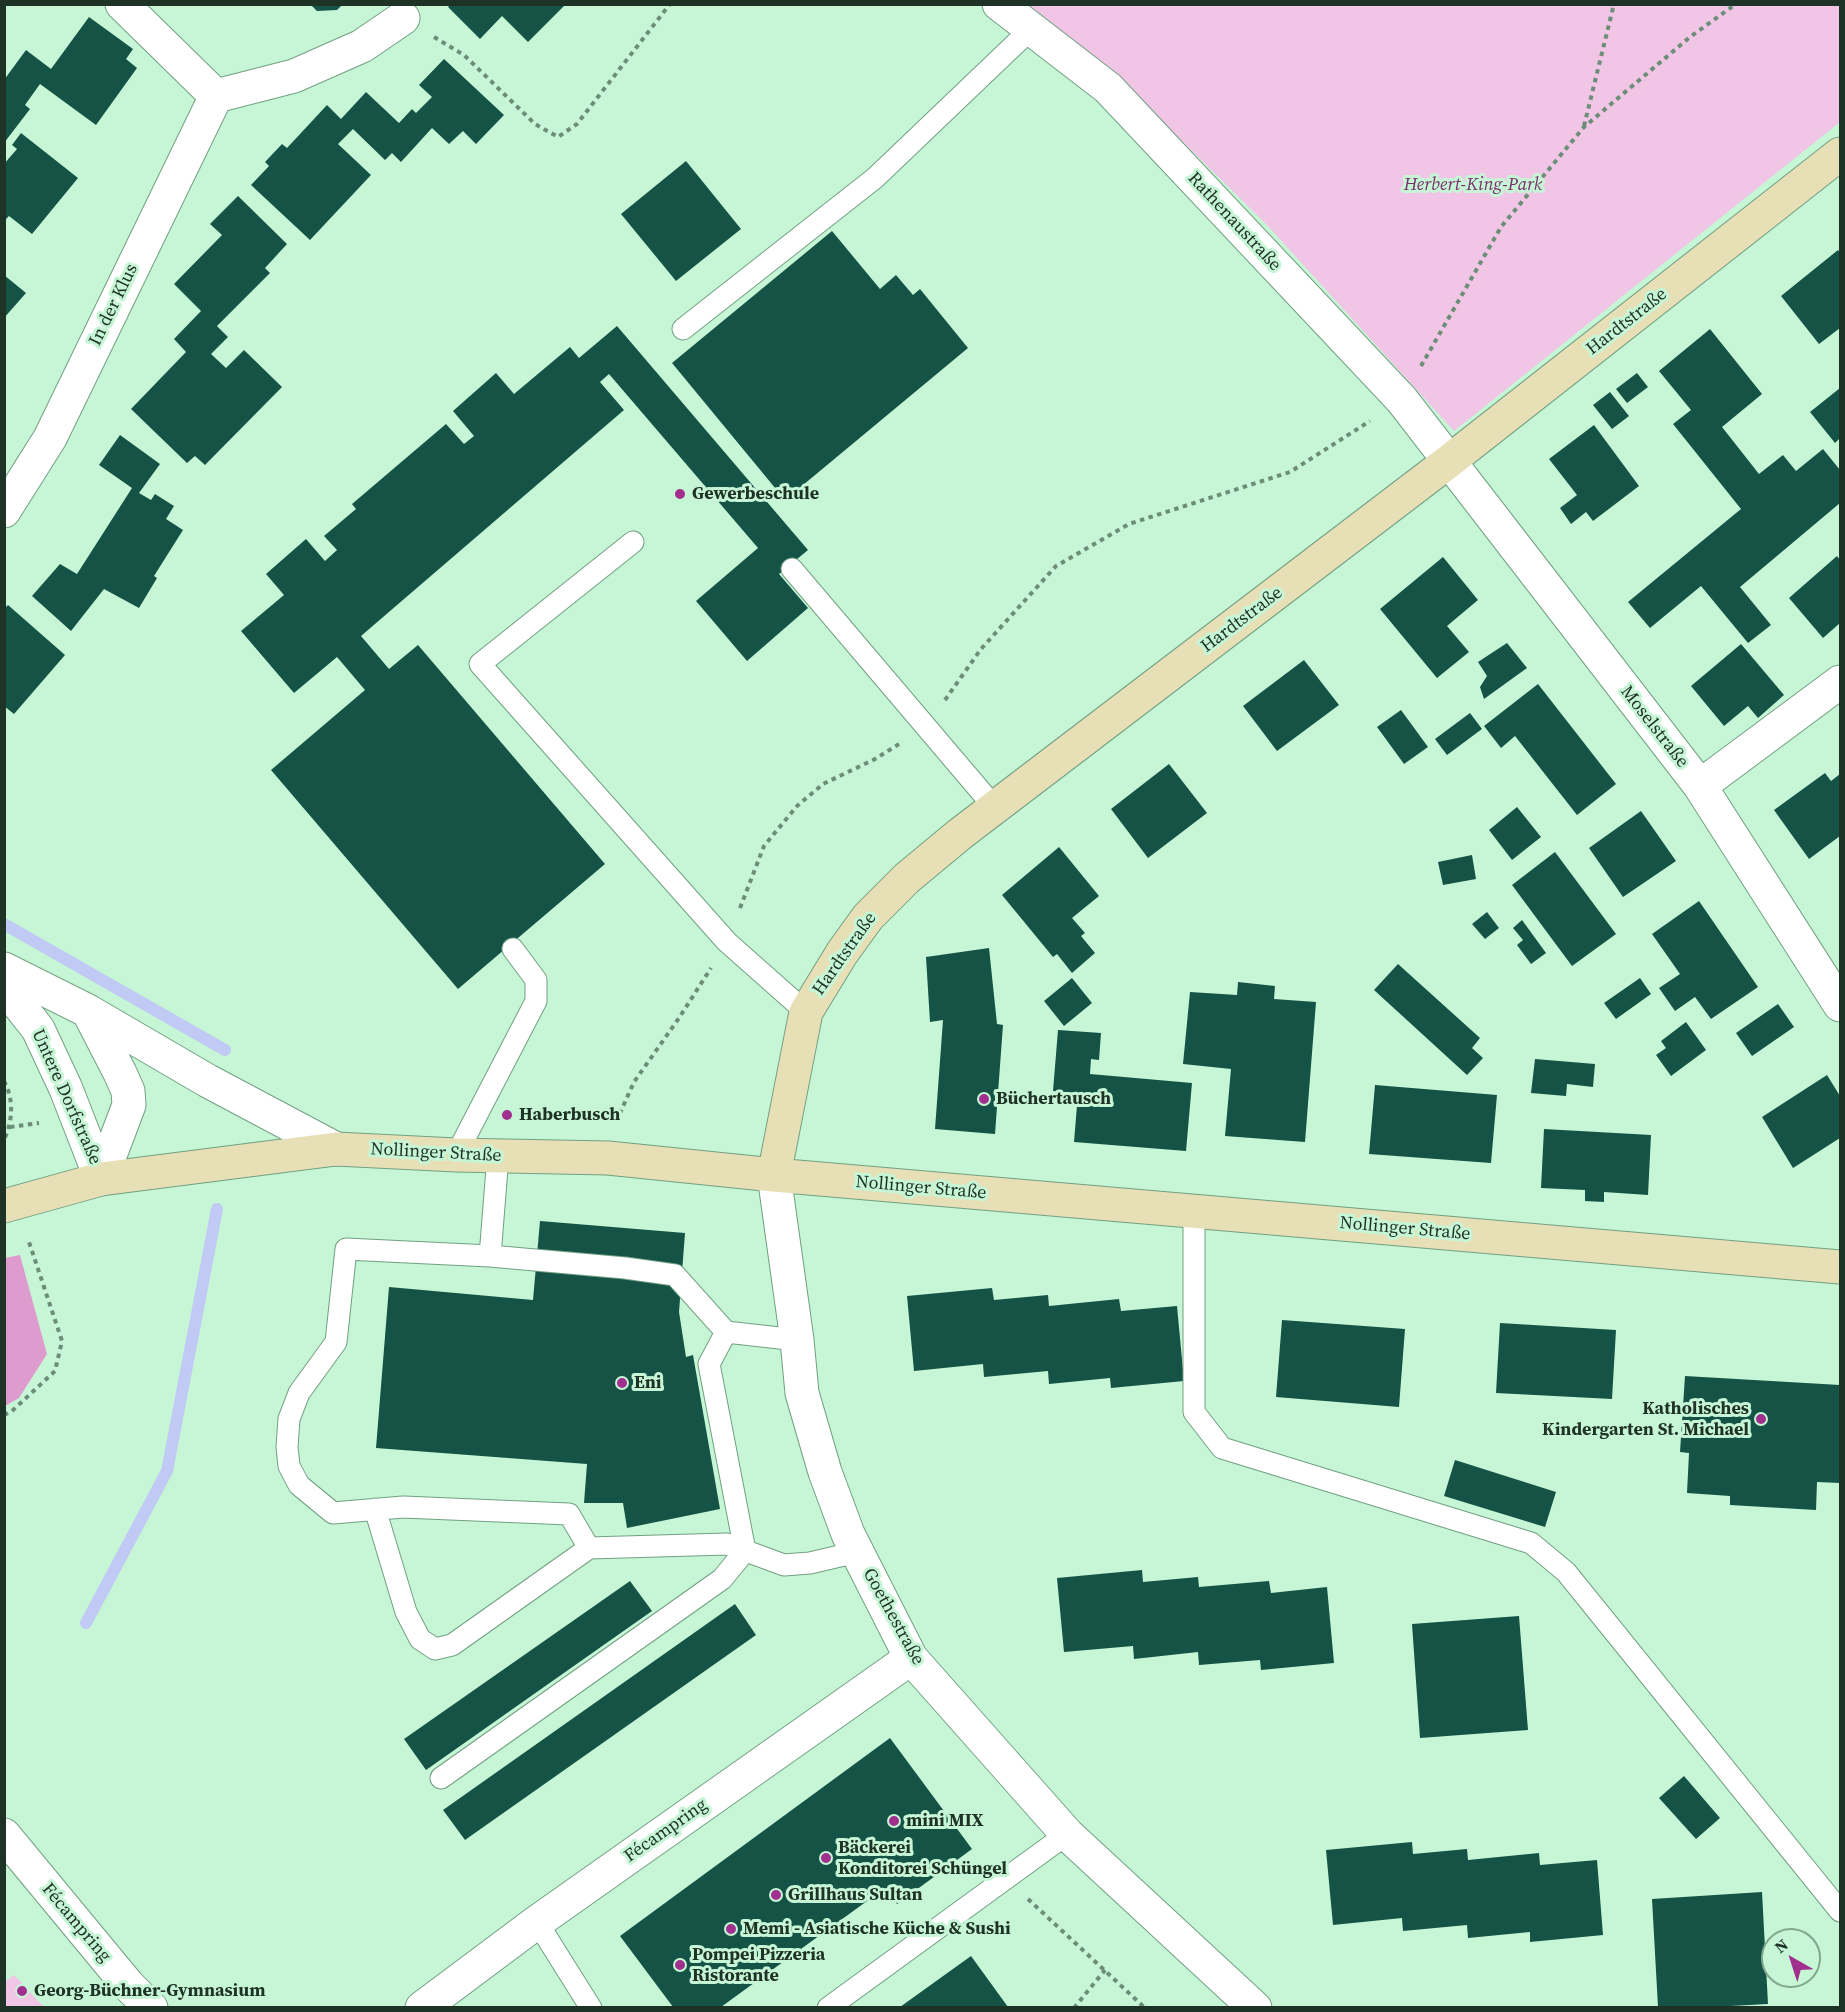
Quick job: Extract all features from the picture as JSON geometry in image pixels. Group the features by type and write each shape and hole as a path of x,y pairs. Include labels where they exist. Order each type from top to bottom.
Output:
{"main road":[{"name":"Hardtstraße","path":"774,1175 806,1012 842,952 868,917 907,878 960,834 1448,462 1840,154"},
{"name":"Nollinger Straße","path":"10,1204 101,1179 336,1149 456,1155 608,1158 774,1175 1840,1267"}],"street":[{"path":"122,4 216,96 294,76 362,46 403,18"},
{"name":"Rathenaustraße","path":"999,4 1108,88 1402,400 1448,462"},
{"name":"In der Klus","path":"4,511 50,438 216,96"},
{"name":"Moselstraße","path":"1448,462 1700,786 1840,1005"},
{"path":"1700,786 1840,682"},
{"path":"4,969 88,1011 208,1081 336,1149"},
{"name":"Untere Dorfstraße","path":"4,986 38,1029 66,1089 101,1179"},
{"name":"Untere Dorfstraße","path":"88,1011 128,1091 129,1105 101,1179"},
{"name":"Goethestraße","path":"774,1175 797,1340 802,1394 825,1472 848,1534 911,1659 1067,1834 1255,2007"},
{"name":"Fécampring","path":"422,2007 537,1922 911,1659"},
{"name":"Fécampring","path":"4,1834 120,1976 151,2007"}],"lane":[{"path":"683,329 874,178 1031,29"},
{"path":"633,542 480,664 727,942 806,1012"},
{"path":"792,569 995,808"},
{"path":"456,1155 536,1001 537,980 513,949"},
{"path":"490,1256 498,1156"},
{"path":"1194,1211 1194,1412 1222,1448 1531,1543 1566,1572 1840,1911"},
{"path":"589,1548 569,1514 403,1507 333,1513 299,1485 289,1466 287,1447 289,1419 299,1393 336,1342 346,1249 490,1256 625,1268 675,1275 726,1332 797,1340"},
{"path":"726,1332 709,1364 745,1551"},
{"path":"375,1509 405,1612 420,1639 435,1649 452,1645 589,1548 727,1544 784,1565 810,1563 857,1552"},
{"path":"441,1778 722,1579 745,1551"},
{"path":"828,2007 1067,1834"},
{"path":"537,1922 591,2007"}],"path":[{"path":"403,18 464,55 535,124 558,137 577,124 670,4"},
{"path":"1584,127 1614,4"},
{"path":"608,1158 618,1116 634,1082 679,1018 727,942 764,846 797,806 823,784 875,759 925,728 981,650 1056,566 1129,524 1290,472 1402,400 1501,227 1584,127 1690,37 1736,4"},
{"path":"4,1081 11,1094 11,1110 10,1127 4,1140"},
{"path":"4,1415 12,1411 55,1371 62,1341 10,1204"},
{"path":"1006,1879 1145,2007"},
{"path":"1074,2007 1106,1970"}],"green space":[{"name":"Herbert-King-Park","path":"1025,5 1840,5 1840,122 1454,431 1267,225 1117,77"},
{"path":"14,1975 44,2007 5,2007 5,1982"}],"shaded area":[{"path":"20,1255 47,1354 19,1398 5,1406 5,1258"}],"building":[{"path":"310,4 343,4 337,10 317,11"},
{"path":"451,4 566,4 528,42 502,16 480,39 448,7"},
{"path":"89,17 133,49 126,59 137,68 96,125 40,84 25,105 30,109 4,143 4,80 26,50 51,69"},
{"path":"444,59 504,115 476,144 463,131 449,144 432,128 401,162 392,153 385,160 353,129 338,144 371,175 310,240 251,185 269,166 265,162 282,144 287,148 327,105 341,119 366,92 399,123 412,109 416,113 432,97 419,85"},
{"path":"21,133 78,178 32,234 9,216 4,221 4,164 17,149 12,145"},
{"path":"686,161 741,229 676,281 621,214"},
{"path":"238,196 287,244 265,268 270,273 217,326 228,337 211,354 226,368 244,350 282,387 205,465 195,456 187,463 131,409 186,352 174,339 201,311 174,284 222,235 210,224"},
{"path":"832,231 880,289 896,275 913,295 920,289 968,348 785,500 672,363"},
{"path":"1838,250 1840,253 1840,328 1819,344 1781,296"},
{"path":"4,275 26,293 4,318"},
{"path":"617,326 808,550 779,574 808,608 747,661 696,601 758,548 609,374 600,382 624,410 361,636 389,669 418,645 605,864 458,989 271,770 365,690 337,657 294,693 241,631 284,595 266,574 306,539 325,561 337,550 324,536 356,509 352,504 446,424 464,444 474,436 453,411 496,373 514,394 570,347 579,358"},
{"path":"1710,329 1762,394 1722,427 1759,474 1783,455 1796,471 1823,449 1840,470 1840,503 1740,587 1771,625 1748,643 1701,586 1650,628 1628,602 1741,509 1673,424 1691,410 1659,371"},
{"path":"1637,373 1648,387 1627,403 1616,389"},
{"path":"1840,388 1840,438 1835,443 1810,412"},
{"path":"1610,392 1629,416 1612,429 1593,405"},
{"path":"1594,425 1639,486 1593,521 1586,512 1571,524 1560,508 1577,495 1549,459"},
{"path":"120,435 160,464 139,493 151,500 155,494 174,506 166,519 183,530 154,576 157,578 139,608 104,589 71,631 32,596 60,564 77,574 132,488 99,465"},
{"path":"1837,556 1840,560 1840,623 1823,638 1789,598"},
{"path":"1443,557 1478,600 1447,626 1469,652 1437,678 1380,609"},
{"path":"8,605 65,655 14,714 4,706 4,609"},
{"path":"1507,643 1527,668 1484,699 1480,687 1487,676 1478,662"},
{"path":"1741,644 1784,695 1758,718 1748,706 1724,726 1691,686"},
{"path":"1304,660 1339,705 1277,751 1243,706"},
{"path":"1538,684 1616,784 1577,815 1515,736 1501,748 1484,726"},
{"path":"1401,710 1428,747 1404,764 1377,727"},
{"path":"1470,713 1482,729 1447,755 1435,739"},
{"path":"1169,764 1207,813 1148,858 1111,809"},
{"path":"1825,773 1831,781 1840,774 1840,836 1809,859 1774,810"},
{"path":"1517,807 1541,837 1512,860 1489,830"},
{"path":"1641,811 1676,861 1623,897 1589,848"},
{"path":"1059,847 1099,896 1072,918 1085,933 1081,936 1095,953 1072,973 1057,954 1053,957 1002,895"},
{"path":"1555,852 1616,934 1572,966 1512,885"},
{"path":"1472,855 1476,879 1443,885 1438,862"},
{"path":"1699,901 1758,987 1711,1019 1695,997 1675,1011 1659,988 1680,974 1652,934"},
{"path":"1487,912 1499,928 1485,939 1472,924"},
{"path":"1522,920 1546,953 1531,964 1517,945 1523,940 1513,928"},
{"path":"989,948 997,1024 1003,1025 995,1134 935,1129 943,1020 930,1022 926,957"},
{"path":"1398,964 1480,1038 1472,1048 1483,1058 1467,1075 1374,990"},
{"path":"1072,978 1092,1003 1064,1026 1044,1001"},
{"path":"1640,978 1651,994 1616,1019 1604,1003"},
{"path":"1238,982 1275,986 1274,999 1316,1002 1305,1142 1225,1136 1231,1069 1183,1064 1190,992 1237,995"},
{"path":"1778,1004 1794,1027 1752,1056 1736,1033"},
{"path":"1686,1022 1706,1050 1671,1076 1656,1055 1666,1048 1661,1041"},
{"path":"1058,1030 1101,1033 1099,1060 1091,1059 1090,1074 1192,1083 1186,1151 1074,1142 1078,1093 1053,1091"},
{"path":"1535,1059 1595,1064 1593,1087 1567,1084 1566,1096 1531,1093"},
{"path":"1827,1075 1840,1096 1840,1138 1793,1168 1762,1117"},
{"path":"1375,1085 1497,1095 1491,1163 1369,1154"},
{"path":"1544,1129 1651,1135 1648,1195 1604,1192 1604,1202 1585,1201 1585,1190 1541,1188"},
{"path":"540,1221 685,1233 679,1312 686,1357 693,1355 720,1509 627,1528 623,1503 584,1503 587,1464 376,1448 389,1287 533,1300"},
{"path":"992,1288 994,1300 1048,1295 1049,1306 1119,1299 1121,1311 1177,1306 1184,1381 1111,1388 1110,1378 1049,1384 1048,1371 984,1377 983,1364 914,1371 907,1296"},
{"path":"1282,1320 1405,1329 1399,1407 1276,1397"},
{"path":"1500,1323 1616,1330 1612,1399 1496,1393"},
{"name":"Katholisches Kindergarten St. Michael","path":"1685,1376 1840,1385 1840,1483 1817,1482 1816,1510 1730,1505 1730,1496 1687,1493 1689,1453 1680,1452"},
{"path":"1455,1460 1556,1492 1545,1527 1444,1496"},
{"path":"1142,1570 1143,1582 1198,1577 1199,1587 1269,1581 1271,1593 1327,1587 1334,1663 1261,1670 1260,1660 1199,1665 1198,1652 1134,1659 1133,1646 1064,1652 1057,1578"},
{"path":"630,1581 652,1611 426,1770 404,1739"},
{"path":"735,1604 756,1635 465,1840 443,1810"},
{"path":"1519,1616 1528,1730 1420,1738 1412,1624"},
{"path":"890,1738 972,1849 897,1904 885,1888 721,2007 673,2007 620,1936"},
{"path":"1684,1776 1720,1818 1696,1839 1659,1798"},
{"path":"1412,1842 1413,1854 1467,1849 1468,1860 1539,1853 1540,1865 1597,1860 1603,1935 1530,1942 1530,1932 1468,1938 1467,1925 1403,1931 1402,1918 1333,1925 1326,1850"},
{"path":"1762,1892 1764,1928 1761,1928 1761,1988 1767,1988 1768,2004 1658,2007 1652,1899"},
{"path":"971,1956 1008,2007 900,2007"}],"waterway":[{"path":"4,924 225,1050"},
{"path":"86,1623 167,1471 217,1209"}],"place":[{"name":"Gewerbeschule","path":"680,494"},
{"name":"Büchertausch","path":"984,1099"},
{"name":"Haberbusch","path":"507,1115"},
{"name":"Eni","path":"622,1383"},
{"name":"Katholisches Kindergarten St. Michael","path":"1761,1419"},
{"name":"mini MIX","path":"894,1821"},
{"name":"Bäckerei Konditorei Schüngel","path":"826,1858"},
{"name":"Grillhaus Sultan","path":"776,1895"},
{"name":"Memi - Asiatische Küche & Sushi","path":"731,1929"},
{"name":"Pompei Pizzeria Ristorante","path":"680,1965"},
{"name":"Georg-Büchner-Gymnasium","path":"22,1991"}]}
